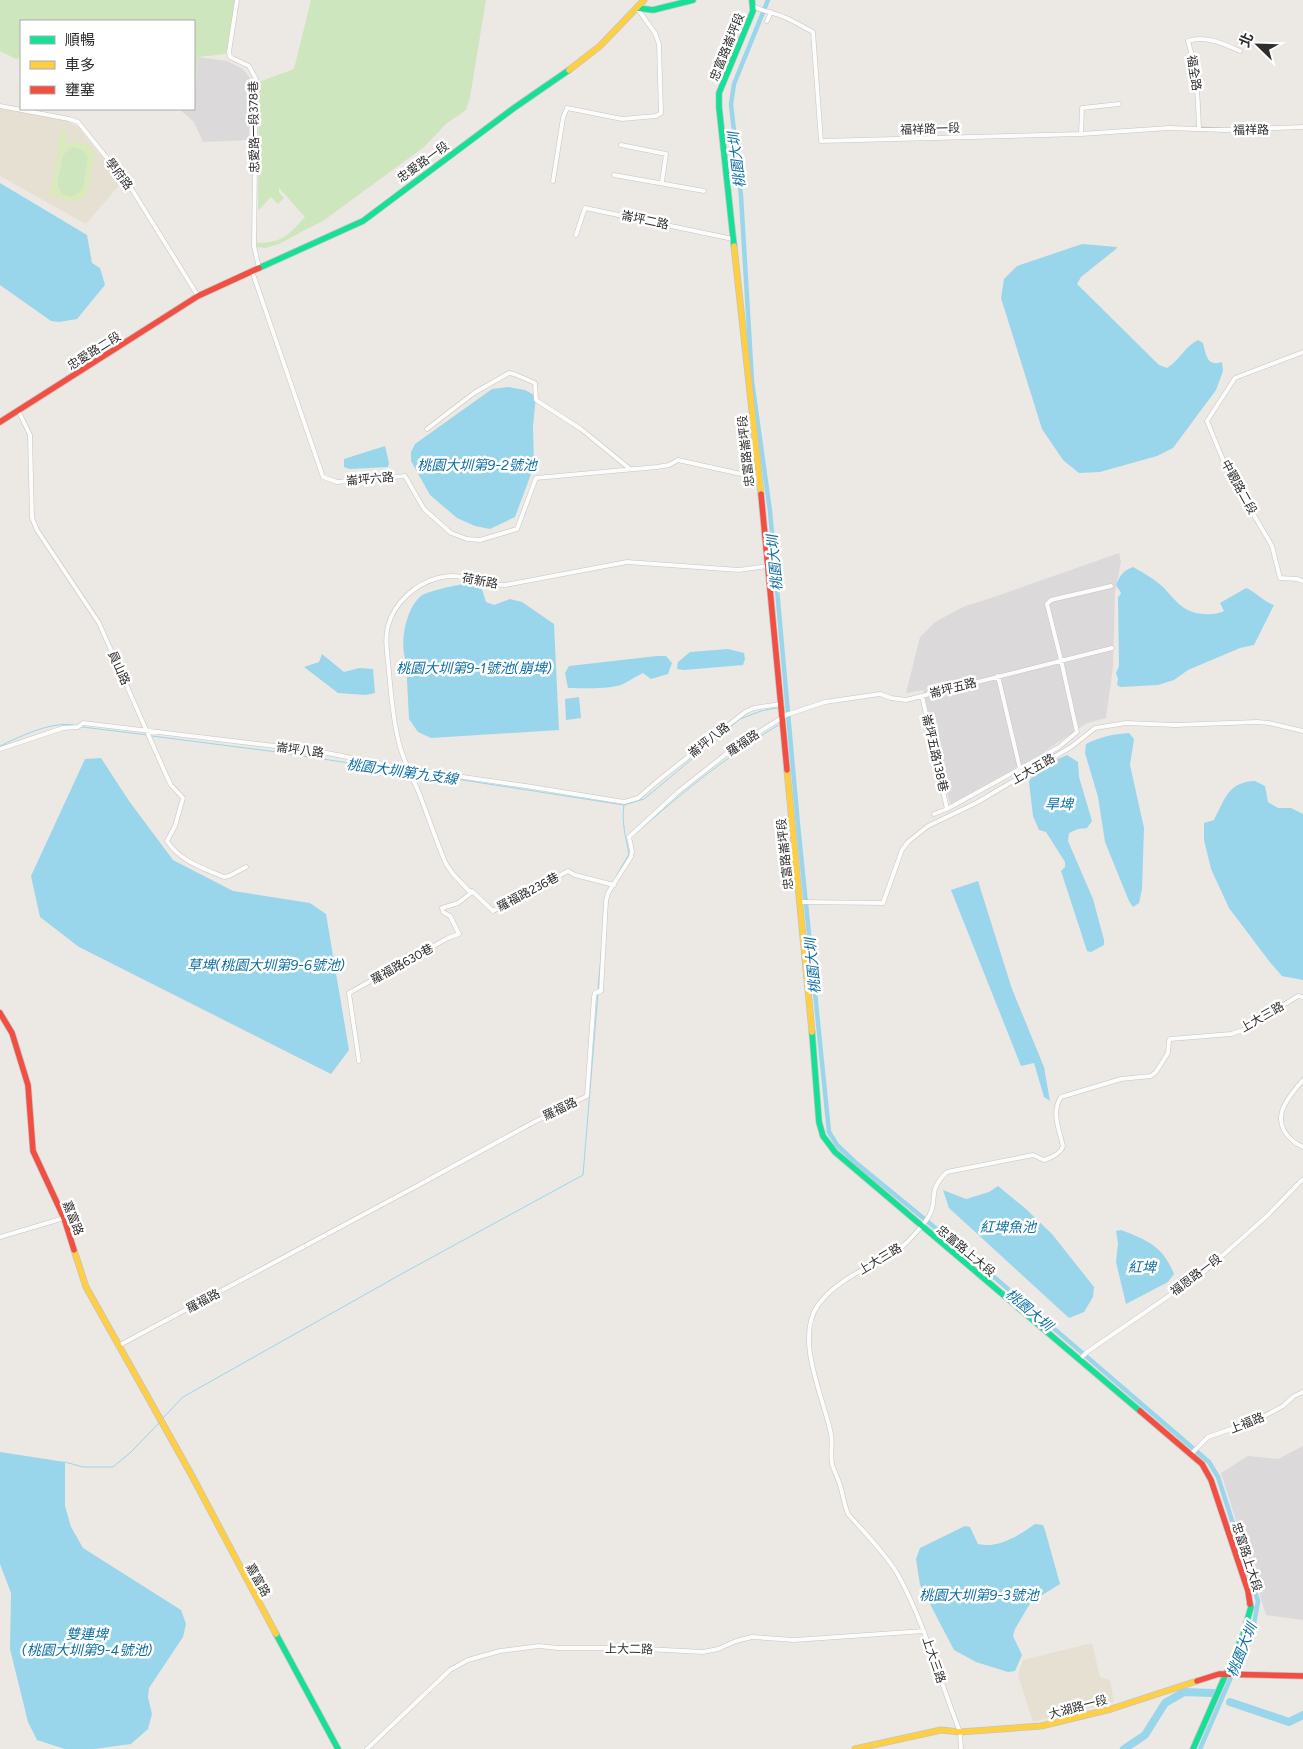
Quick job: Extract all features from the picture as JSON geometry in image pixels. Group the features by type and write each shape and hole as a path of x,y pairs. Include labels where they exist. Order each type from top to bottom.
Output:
{"street":[{"name":"忠愛路一段378巷","path":"237,0 229,52 230,57 249,66 256,79 254,246 259,268"},
{"name":"忠愛路一段","path":"198,296 363,221 600,46 620,28 644,0"},
{"path":"637,8 653,10 693,0"},
{"path":"744,0 769,12 767,21"},
{"name":"忠富路崙坪段","path":"754,5 722,82 718,107 744,327 781,704 785,716 800,902"},
{"path":"552,181 566,108 622,119 656,116 661,113 659,44 655,33 637,8"},
{"name":"福祥路一段","path":"769,12 784,17 813,32 821,141 1081,134 1169,128 1199,129"},
{"name":"福全路","path":"1199,129 1197,80 1188,41 1213,40 1240,50"},
{"path":"1081,134 1082,108 1119,104"},
{"name":"學府路","path":"0,106 20,110"},
{"name":"學府路","path":"21,110 78,122 131,188 198,296"},
{"name":"福祥路","path":"1199,129 1303,127"},
{"path":"621,145 666,154 662,182"},
{"path":"614,175 662,182 704,191"},
{"name":"崙坪二路","path":"576,235 585,208 733,239"},
{"name":"崙坪六路","path":"252,271 323,477 338,482 405,476 424,509 451,533 466,539 480,540 517,529 536,478 669,465 678,460 759,478"},
{"name":"忠愛路二段","path":"0,422 198,296"},
{"name":"中觀路二段","path":"1303,352 1236,378 1207,422 1226,467 1272,546 1280,578 1303,581"},
{"path":"428,429 474,394 509,373 535,383 536,400 581,429 630,469"},
{"name":"員山路","path":"18,410 30,435 32,518 37,530 99,623 171,785 183,798 167,841 171,848 191,864 224,877 246,867"},
{"name":"荷新路","path":"408,769 399,746 393,711 386,644 388,626 396,607 410,593 429,581 440,577 466,576 496,585 627,562 739,570 768,566"},
{"path":"934,814 947,810 1059,747 1078,731 1047,604 1051,600 1111,586"},
{"name":"崙坪五路","path":"785,716 802,708 825,702 880,694 906,700 1112,648"},
{"path":"998,676 1020,769"},
{"name":"崙坪五路138巷","path":"922,696 947,810"},
{"name":"崙坪八路","path":"0,749 63,728 78,727 83,723 317,751 408,769 624,802 638,798 660,778 745,712 754,708 781,704"},
{"name":"羅福路","path":"118,1346 415,1188 534,1122 587,1096 597,992 601,991 606,901 608,893 631,857 629,837 678,791 736,747 785,716"},
{"name":"上大五路","path":"800,902 883,903 902,850 908,842 928,826 976,803 1071,747 1095,728 1126,723 1175,725 1258,722 1303,731"},
{"path":"1073,737 1080,739"},
{"name":"羅福路236巷","path":"408,769 446,864 471,894 472,891 493,911 568,871 575,875 614,884"},
{"name":"羅福路630巷","path":"358,1062 349,993 458,934 450,916 443,912 442,908 458,903 471,894"},
{"name":"忠富路上大段","path":"800,902 819,1122 823,1136 835,1152 1192,1453 1202,1464 1211,1480 1250,1599 1251,1608 1229,1673 1193,1749"},
{"name":"上大三路","path":"961,1749 960,1732 924,1631 896,1571 848,1514 844,1503 836,1471 832,1466 831,1434 812,1364 809,1333 813,1314 835,1288 849,1277 904,1245 929,1216 933,1191 937,1181 947,1172 1033,1155 1044,1160 1051,1158 1061,1150 1062,1146 1055,1116 1057,1103 1061,1097 1122,1078 1151,1076 1156,1072 1168,1054 1170,1038 1231,1034 1243,1030 1298,996 1303,997"},
{"name":"嘉富路","path":"0,1013 12,1033 28,1085 33,1151 64,1218 86,1287 191,1474 338,1749"},
{"path":"1303,1080 1288,1097 1280,1112 1282,1128 1294,1143 1303,1147"},
{"name":"福恩路一段","path":"1081,1358 1205,1271 1267,1216 1303,1179"},
{"path":"0,1237 64,1218"},
{"name":"上福路","path":"1192,1453 1208,1436 1257,1420 1283,1406 1294,1396 1303,1392"},
{"name":"上大二路","path":"367,1749 450,1670 468,1660 500,1651 540,1646 703,1652 718,1649 736,1641 752,1637 794,1640 924,1631"},
{"name":"大湖路一段","path":"855,1749 941,1730 960,1732 1041,1726 1111,1708 1208,1676 1242,1673 1303,1676"}],"shaded area":[{"path":"198,57 227,61 243,69 251,79 249,140 203,142 194,122 180,110 195,110"},
{"path":"0,107 67,121 78,127 122,182 86,224 0,176"},
{"path":"1119,553 1121,562 1115,592 1113,667 1106,718 1087,723 1039,755 950,804 923,690 906,693 920,637 935,622 963,607"},
{"path":"1303,1446 1303,1620 1266,1615 1221,1473 1248,1456 1278,1459"},
{"path":"1092,1643 1100,1677 1110,1680 1114,1702 1033,1722 1018,1675 1023,1660"}],"green space":[{"path":"0,0 235,0 226,54 198,57 195,84 195,20 20,20 20,58 16,59 0,51"},
{"path":"311,0 486,0 470,97 466,110 446,124 424,147 323,221 279,244 265,248 257,247 257,243 266,243 285,236 305,217 279,188 279,192 284,198 278,204 271,197 258,211 259,82 294,69"},
{"path":"62,129 67,130 65,144 82,143 93,151 94,157 89,188 86,195 74,201 69,201 56,194 55,197 50,196","holes":["72,147 82,149 88,158 84,186 74,196 64,195 59,190 58,183 63,155"]},
{"path":"72,147 82,149 88,158 83,189 73,197 69,197 62,194 57,184 63,155"}],"water":[{"path":"0,183 87,235 92,263 100,268 105,285 77,319 59,322 51,321 0,285"},
{"path":"1082,244 1117,247 1081,277 1077,284 1159,365 1167,368 1189,346 1198,340 1203,343 1206,356 1210,361 1213,363 1222,362 1223,371 1216,390 1173,448 1157,456 1100,472 1079,473 1063,460 1042,429 1001,298 1004,279 1017,266"},
{"name":"桃園大圳第9-2號池","path":"508,387 525,390 536,396 533,426 534,466 515,517 490,529 475,526 457,518 430,495 411,461 411,452 415,444 492,389"},
{"path":"385,446 389,463 388,467 350,469 344,467 344,459"},
{"path":"1133,567 1160,584 1183,607 1195,613 1220,613 1224,611 1220,603 1246,588 1274,605 1254,645 1240,648 1188,670 1174,680 1158,685 1121,687 1117,685 1116,673 1119,666 1118,598 1121,593 1116,585 1122,574"},
{"name":"桃園大圳第9-1號池(崩埤)","path":"462,584 473,584 482,589 486,602 494,605 510,599 522,602 554,624 559,730 431,738 418,732 409,719 406,661 403,645 405,627 411,609 424,594"},
{"path":"728,649 744,653 743,665 677,669 678,662 690,652"},
{"path":"322,654 344,672 359,668 373,669 375,693 366,695 338,693 304,667 319,662"},
{"path":"666,656 672,663 668,674 651,679 643,673 613,687 568,688 565,673 569,666"},
{"path":"579,697 581,718 566,720 565,699"},
{"path":"1129,733 1134,739 1130,765 1144,828 1142,889 1139,903 1133,907 1105,842 1098,797 1085,753 1086,744 1107,736"},
{"name":"旱埤","path":"1067,755 1078,762 1079,777 1092,821 1087,828 1069,833 1068,841 1093,899 1104,940 1104,945 1091,952 1087,951 1061,871 1065,867 1065,862 1046,832 1039,830 1033,816 1029,782 1031,778 1044,770 1045,765"},
{"name":"草埤(桃園大圳第9-6號池)","path":"101,758 129,801 173,860 233,891 310,903 326,914 349,1050 331,1074 79,947 40,917 31,876 85,759"},
{"path":"1255,781 1265,786 1268,802 1278,808 1291,808 1303,814 1303,980 1282,976 1229,908 1211,869 1204,840 1204,823 1214,820 1228,793 1239,785"},
{"path":"978,881 1012,989 1044,1067 1050,1101 1044,1097 1034,1063 1021,1066 951,890"},
{"name":"紅埤魚池","path":"998,1186 1052,1234 1094,1287 1093,1297 1084,1312 1069,1318 949,1208 943,1190 966,1199 989,1192"},
{"name":"紅埤","path":"1121,1230 1153,1245 1165,1257 1174,1274 1168,1282 1126,1304 1116,1262 1118,1243 1116,1231"},
{"name":"雙連埤 (桃園大圳第9-4號池)","path":"0,1452 65,1462 65,1506 71,1527 83,1548 181,1610 186,1624 183,1637 149,1688 148,1697 152,1714 148,1729 131,1744 94,1749 65,1749 37,1740 28,1722 10,1649 11,1593 0,1564"},
{"name":"桃園大圳第9-3號池","path":"1035,1524 1043,1525 1060,1584 1031,1602 1015,1629 1013,1636 1022,1655 1015,1671 1008,1672 976,1662 954,1650 920,1585 916,1559 920,1548 965,1526 970,1527 978,1544 993,1545 1008,1540"}],"waterway":[{"name":"桃園大圳","path":"768,0 734,84 731,104 741,196 752,381 770,511 798,825 829,1132 837,1145 855,1162 972,1258 1209,1462 1218,1477 1258,1601 1254,1624 1200,1749"},
{"name":"桃園大圳第九支線","path":"411,772 624,805 644,799 740,719 761,711 777,708"},
{"name":"桃園大圳第九支線","path":"0,746 28,733 49,727 69,724 78,726"},
{"path":"634,835 704,776 780,724"},
{"name":"桃園大圳第九支線","path":"82,727 148,735"},
{"name":"桃園大圳第九支線","path":"152,736 277,752 408,772"},
{"path":"617,875 629,854 623,823 624,805"},
{"path":"598,989 602,944"},
{"path":"163,1418 183,1397 405,1272 583,1175 598,993"},
{"path":"65,1462 83,1467 113,1467 131,1452 159,1423"},
{"path":"1124,1749 1145,1735 1165,1703 1184,1692 1213,1693"},
{"path":"1230,1702 1289,1722 1303,1715"}],"traffic: fast":[{"path":"637,8 653,10 693,0"},
{"path":"734,246 719,93 753,11 752,0"},
{"path":"259,268 363,221 514,108 569,70"},
{"path":"812,1032 819,1122 823,1136 835,1152 1140,1411"},
{"path":"1193,1749 1243,1635 1251,1607 1250,1604"},
{"path":"276,1634 338,1749"}],"traffic: slow":[{"path":"569,70 600,46 644,0"},
{"path":"734,246 761,494"},
{"path":"787,770 812,1032"},
{"path":"74,1250 86,1287 191,1474 276,1634"},
{"path":"855,1749 941,1730 960,1732 1041,1726 1111,1709 1197,1681"}],"traffic: jam":[{"path":"0,422 198,296 259,268"},
{"path":"761,494 787,770"},
{"path":"0,1013 12,1033 28,1085 33,1151 64,1218 74,1250"},
{"path":"1140,1411 1202,1464 1211,1480 1248,1591 1250,1604"},
{"path":"1197,1681 1219,1674 1303,1676"}]}
